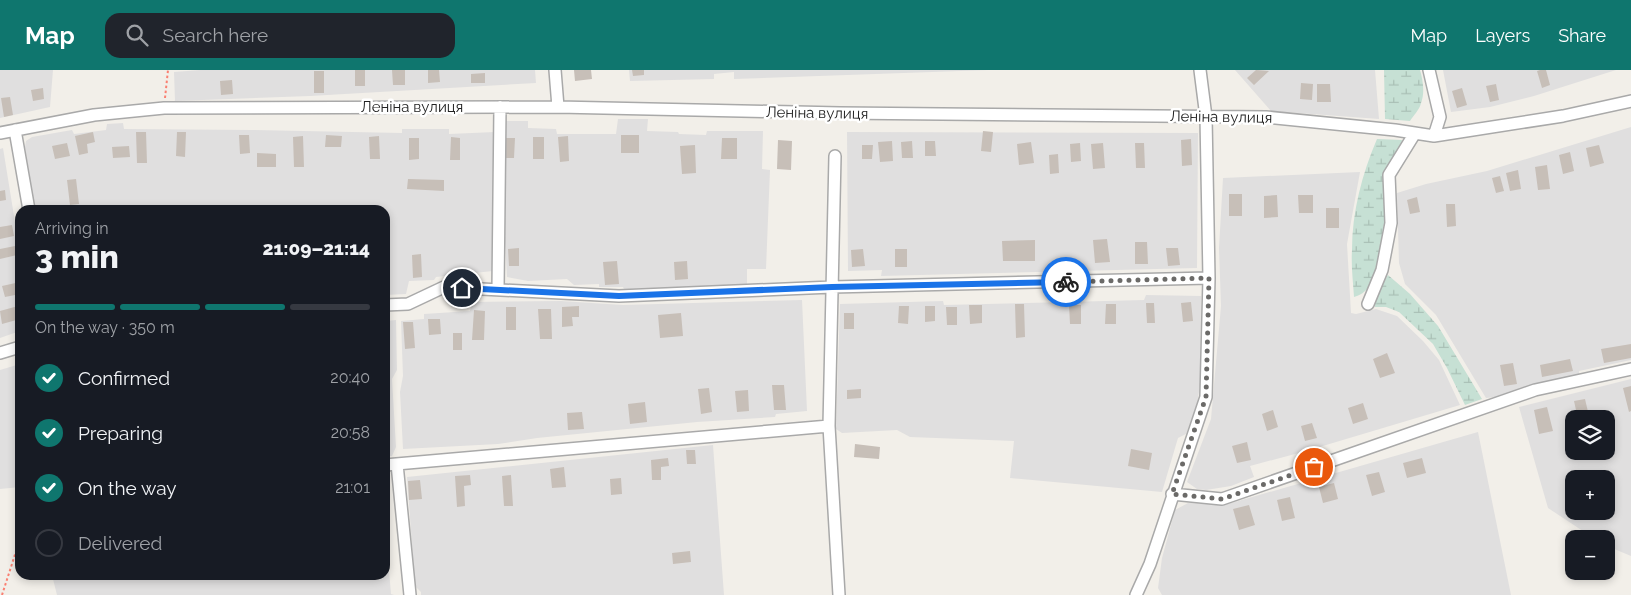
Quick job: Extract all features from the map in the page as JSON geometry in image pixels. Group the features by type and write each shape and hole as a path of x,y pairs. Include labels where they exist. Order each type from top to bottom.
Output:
{"street":[{"path":"555,70 558,107"},
{"path":"1136,595 1150,564 1206,397 1209,278 1206,117 1200,70"},
{"path":"1429,70 1440,117 1434,136"},
{"name":"Леніна вулиця","path":"0,133 94,115 164,108 558,107 840,113 1266,117 1434,136 1564,116 1631,101"},
{"path":"498,290 500,107"},
{"path":"15,130 28,205"},
{"path":"1368,304 1382,270 1391,223 1389,175 1414,133"},
{"path":"834,156 829,426 839,595"},
{"path":"390,305 408,304 444,287 619,296 832,287 1209,278"},
{"path":"0,353 15,348"},
{"path":"1172,494 1222,499 1535,390 1631,369"},
{"path":"390,465 829,426"},
{"path":"397,464 410,595"}],"path":[{"path":"164,108 168,70"},
{"path":"2,595 15,555"}],"shaded area":[{"path":"0,70 53,70 50,107 0,118"},
{"path":"200,70 535,70 536,83 310,96 175,101 174,72"},
{"path":"629,70 989,70 734,79 734,72 714,74 714,79 630,81"},
{"path":"1235,70 1375,70 1379,119 1271,111"},
{"path":"1443,70 1616,70 1534,96 1490,107 1451,112"},
{"path":"618,119 648,119 647,131 678,132 679,134 706,135 707,131 763,131 762,169 770,170 766,269 747,269 747,285 625,291 623,287 599,287 599,284 574,285 567,279 528,281 507,277 504,223 504,121 528,121 528,128 556,129 557,134 616,134"},
{"path":"123,123 124,129 402,133 402,129 449,129 449,134 495,132 493,271 436,277 434,280 409,281 406,294 390,295 390,205 34,205 25,147 26,141 32,137 72,130 74,134 106,130 107,124"},
{"path":"1631,127 1631,360 1579,371 1579,376 1486,398 1436,315 1405,284 1399,263 1397,193 1426,184 1487,171"},
{"path":"847,132 1198,133 1197,268 881,276 882,270 848,271"},
{"path":"3,148 15,222 15,333 0,338 0,149"},
{"path":"1360,172 1347,244 1351,313 1356,314 1376,309 1397,316 1423,341 1439,360 1460,405 1250,466 1254,477 1231,486 1206,490 1197,489 1187,482 1211,419 1221,306 1219,248 1223,178"},
{"path":"1146,295 1201,296 1200,385 1197,405 1186,434 1178,438 1162,492 1010,478 1014,441 910,437 897,430 842,433 836,429 840,304 943,301 944,305 1144,300"},
{"path":"802,300 807,411 776,414 775,417 697,422 537,438 498,444 403,449 400,392 403,376 401,321 424,319 424,314 470,311 472,302 561,301 623,305"},
{"path":"396,320 397,370 392,379 396,447 392,456 390,456 390,321"},
{"path":"15,366 15,488 0,489 0,370"},
{"path":"1631,379 1631,556 1615,549 1615,530 1581,530 1566,520 1615,520 1615,470 1565,470 1565,519 1548,508 1519,407"},
{"path":"1478,432 1511,595 1162,595 1158,588 1162,558 1175,510 1188,503 1228,504"},
{"path":"713,445 724,595 421,595 421,592 415,586 407,477"},
{"path":"53,580 390,580 391,594 394,595 57,595"}],"green space":[{"path":"1384,70 1420,70 1423,95 1419,108 1410,121 1385,119"},
{"path":"1377,139 1402,140 1385,216 1379,262 1371,285 1354,297 1352,236 1356,207 1362,179"},
{"path":"1388,275 1410,294 1438,326 1482,399 1465,405 1433,344 1399,312 1386,307 1375,307 1374,297"}],"building":[{"path":"355,70 365,70 365,86 355,86"},
{"path":"392,70 405,70 405,85 393,85"},
{"path":"428,70 439,70 440,82 428,83"},
{"path":"574,70 591,70 592,79 575,81"},
{"path":"632,70 644,70 644,75 633,76"},
{"path":"1256,70 1269,71 1254,85 1247,78"},
{"path":"1546,70 1550,85 1542,88 1537,71"},
{"path":"314,71 324,71 324,93 314,93"},
{"path":"485,73 485,83 471,83 471,74"},
{"path":"232,80 233,94 221,95 220,81"},
{"path":"1301,83 1313,84 1312,100 1300,99"},
{"path":"1317,84 1330,84 1331,102 1317,102"},
{"path":"1496,84 1499,100 1490,102 1486,86"},
{"path":"43,88 44,99 33,101 31,90"},
{"path":"1462,88 1467,105 1457,108 1452,91"},
{"path":"10,97 13,115 4,117 1,98"},
{"path":"983,131 993,132 991,152 981,151"},
{"path":"93,132 95,142 87,144 88,153 79,155 75,136"},
{"path":"136,132 146,132 147,163 137,163"},
{"path":"177,132 186,132 185,157 176,156"},
{"path":"239,135 249,135 250,153 240,154"},
{"path":"326,135 342,136 341,147 325,147"},
{"path":"621,135 639,135 639,153 621,153"},
{"path":"303,136 304,167 294,167 293,137"},
{"path":"379,136 380,159 370,159 369,137"},
{"path":"568,136 569,161 560,162 558,137"},
{"path":"451,137 460,138 460,160 450,160"},
{"path":"533,137 544,137 544,159 533,159"},
{"path":"409,138 419,138 419,159 409,160"},
{"path":"504,138 515,138 514,158 504,158"},
{"path":"722,138 737,138 737,159 721,159"},
{"path":"1191,139 1192,165 1182,166 1181,140"},
{"path":"778,140 792,141 791,170 777,169"},
{"path":"892,141 893,161 880,162 878,142"},
{"path":"912,141 913,158 902,158 901,142"},
{"path":"925,141 935,141 936,156 925,156"},
{"path":"1031,142 1034,163 1019,165 1017,144"},
{"path":"67,143 70,156 55,159 52,146"},
{"path":"1080,143 1081,161 1071,162 1070,144"},
{"path":"1103,143 1105,168 1093,169 1091,144"},
{"path":"1135,143 1144,143 1145,168 1136,168"},
{"path":"695,145 696,173 682,174 680,146"},
{"path":"862,145 873,145 872,159 862,159"},
{"path":"1599,145 1604,163 1590,167 1586,148"},
{"path":"129,146 130,157 113,158 112,147"},
{"path":"1570,152 1574,171 1563,174 1559,155"},
{"path":"257,153 276,154 276,167 257,167"},
{"path":"1058,154 1059,173 1050,174 1049,155"},
{"path":"1547,165 1550,189 1538,190 1535,167"},
{"path":"1518,170 1521,189 1510,191 1506,173"},
{"path":"1500,176 1504,191 1496,193 1492,178"},
{"path":"76,179 79,204 70,205 67,180"},
{"path":"408,179 444,180 444,191 407,189"},
{"path":"5,190 6,200 0,201 0,191"},
{"path":"1229,194 1242,194 1242,216 1229,216"},
{"path":"1277,195 1278,217 1264,218 1264,196"},
{"path":"1298,195 1313,195 1313,213 1299,213"},
{"path":"1417,197 1420,212 1410,214 1407,200"},
{"path":"1446,204 1455,204 1456,226 1447,227"},
{"path":"1326,208 1339,208 1339,228 1326,228"},
{"path":"12,225 14,236 0,239 0,227"},
{"path":"1107,239 1110,262 1095,263 1093,240"},
{"path":"1035,240 1035,261 1003,261 1002,241"},
{"path":"1135,242 1147,242 1148,264 1135,264"},
{"path":"15,246 15,255 0,259 0,249"},
{"path":"519,248 519,266 509,266 508,249"},
{"path":"1166,248 1178,248 1180,265 1168,266"},
{"path":"863,249 865,266 852,267 851,250"},
{"path":"895,249 907,249 907,267 895,267"},
{"path":"421,254 422,277 413,278 412,255"},
{"path":"617,261 619,284 605,285 603,262"},
{"path":"687,261 688,279 675,280 674,262"},
{"path":"15,283 15,295 5,297 2,286"},
{"path":"1191,302 1193,321 1183,322 1181,303"},
{"path":"1146,303 1154,303 1155,323 1147,323"},
{"path":"1015,304 1024,304 1025,337 1016,338"},
{"path":"1106,304 1116,304 1116,324 1105,324"},
{"path":"969,305 982,305 982,323 970,324"},
{"path":"1069,305 1081,305 1081,324 1070,324"},
{"path":"579,306 579,317 572,317 573,326 562,327 562,307"},
{"path":"899,306 909,306 908,324 898,323"},
{"path":"925,306 935,306 935,321 925,322"},
{"path":"15,307 15,320 2,324 0,311"},
{"path":"506,307 516,307 516,330 506,330"},
{"path":"946,307 957,307 957,325 947,325"},
{"path":"538,309 551,309 552,339 540,339"},
{"path":"474,310 485,311 484,340 472,340"},
{"path":"681,313 683,336 660,338 658,315"},
{"path":"844,313 854,313 854,329 844,329"},
{"path":"428,319 440,319 441,334 429,335"},
{"path":"403,322 413,322 415,348 405,349"},
{"path":"453,333 462,333 462,350 453,350"},
{"path":"1631,344 1631,358 1604,363 1601,349"},
{"path":"1387,353 1395,373 1380,378 1373,359"},
{"path":"1570,359 1573,371 1542,377 1540,365"},
{"path":"1513,363 1517,384 1504,386 1500,365"},
{"path":"772,385 784,385 786,410 774,410"},
{"path":"1631,386 1631,411 1629,412 1623,388"},
{"path":"709,388 712,412 701,414 698,389"},
{"path":"861,389 861,398 847,399 847,390"},
{"path":"748,390 749,411 737,412 735,391"},
{"path":"1585,399 1588,410 1576,410 1574,401"},
{"path":"645,402 647,422 630,424 628,404"},
{"path":"1363,403 1368,419 1353,424 1348,408"},
{"path":"1547,407 1553,431 1539,434 1534,410"},
{"path":"1273,410 1278,427 1267,431 1262,414"},
{"path":"582,412 584,429 568,430 567,413"},
{"path":"1312,423 1317,438 1305,441 1301,426"},
{"path":"1247,442 1251,460 1237,463 1232,446"},
{"path":"855,444 880,447 879,459 854,457"},
{"path":"1131,449 1152,453 1149,470 1128,466"},
{"path":"686,450 695,450 696,464 687,464"},
{"path":"668,458 669,466 661,467 661,480 652,480 651,460"},
{"path":"1422,458 1426,473 1407,478 1403,463"},
{"path":"564,467 566,487 552,488 550,469"},
{"path":"1379,472 1385,492 1372,496 1366,475"},
{"path":"470,475 471,485 464,486 465,506 457,507 455,476"},
{"path":"511,475 513,506 504,506 502,476"},
{"path":"621,478 622,494 611,495 610,479"},
{"path":"420,480 422,499 409,500 408,481"},
{"path":"1334,483 1338,499 1323,503 1319,487"},
{"path":"1290,497 1295,518 1282,521 1277,500"},
{"path":"1249,505 1255,525 1239,530 1233,509"},
{"path":"690,551 691,562 673,564 672,553"}],"way so far":[{"path":"1066,282 1209,278 1206,397 1172,494 1222,499 1314,467"}],"route":[{"path":"462,288 619,296 832,287 1066,282"}]}
